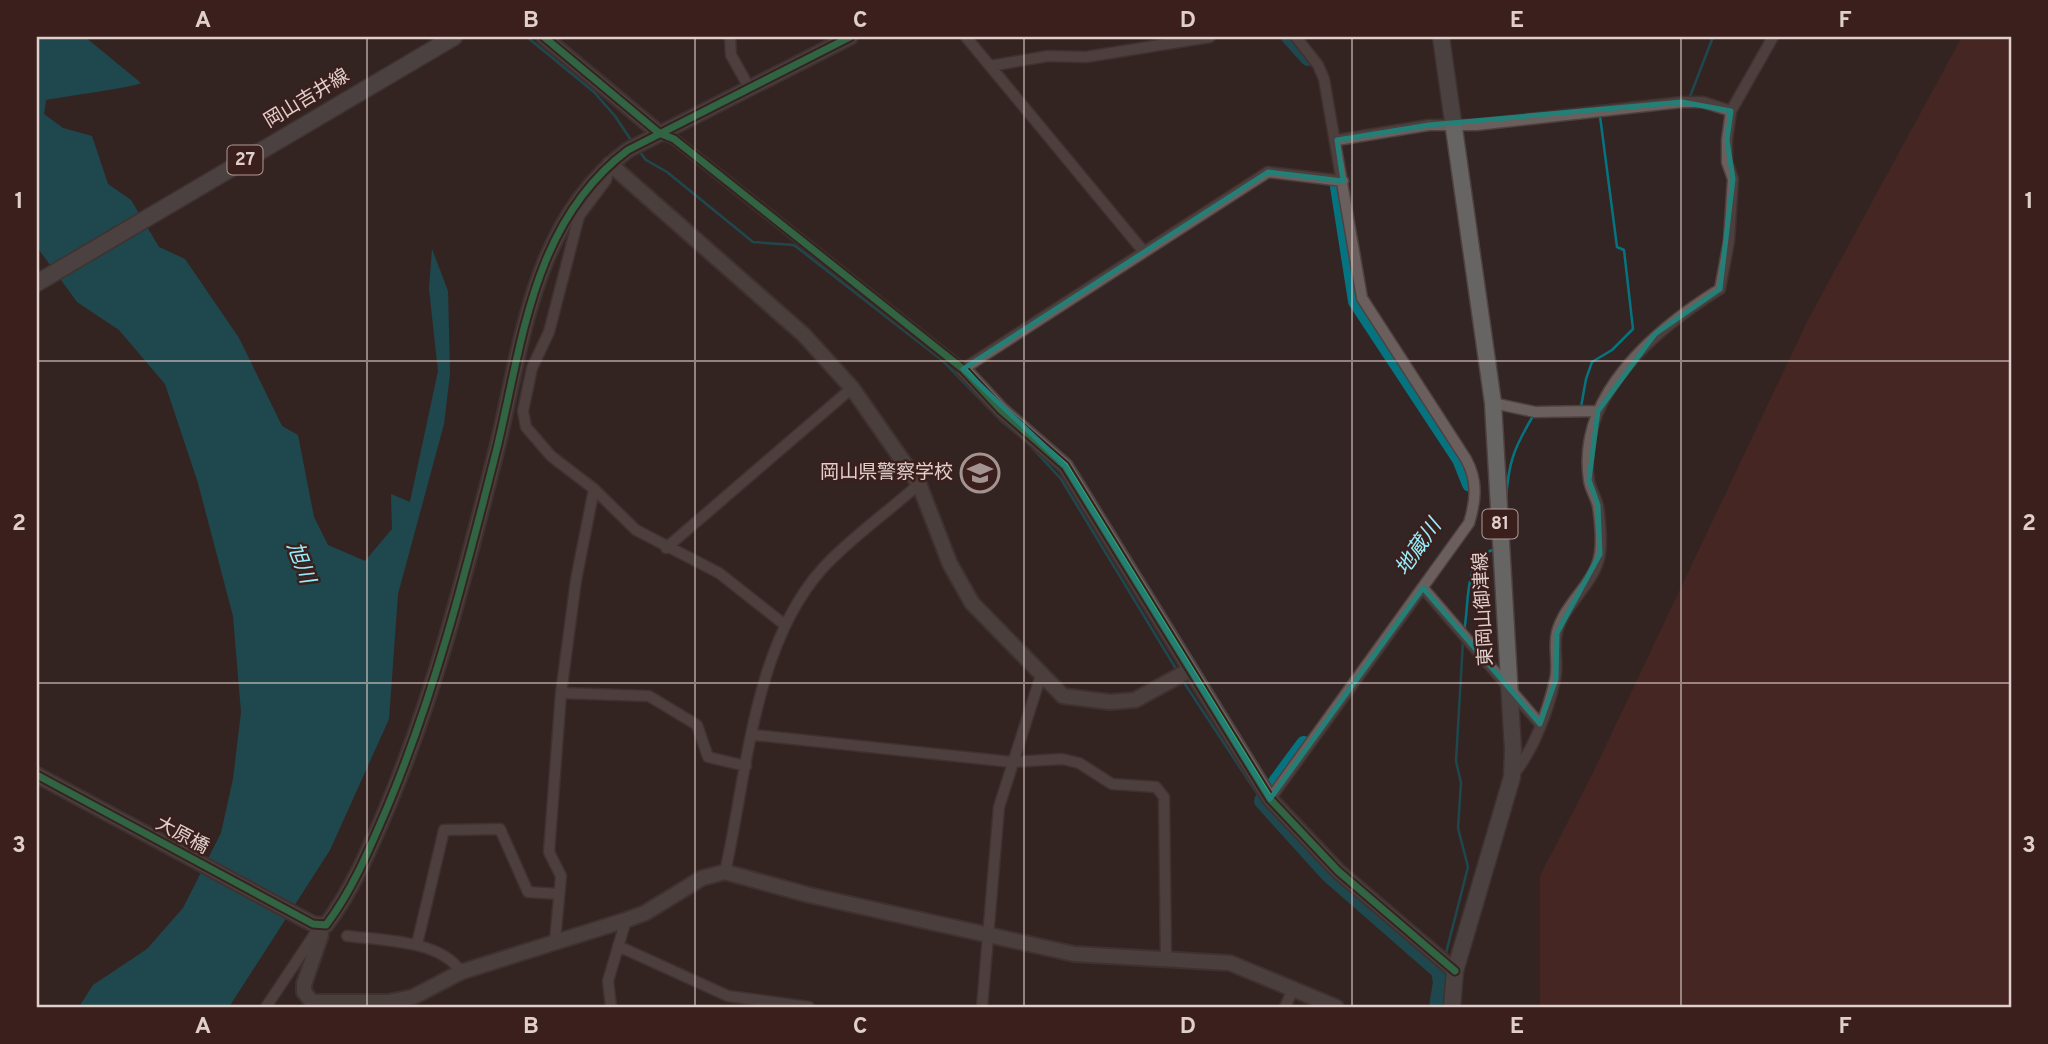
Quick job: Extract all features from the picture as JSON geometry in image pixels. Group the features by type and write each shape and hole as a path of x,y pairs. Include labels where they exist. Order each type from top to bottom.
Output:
{"main road":[{"name":"岡山吉井線","path":"37,283 454,37"},
{"name":"東岡山御津線","path":"1441,37 1493,404 1512,777 1455,971 1451,1007"}],"street":[{"path":"544,37 654,136 674,139 963,369 1001,410 1065,466 1188,671 1270,799 1338,871 1455,971"},
{"path":"730,37 731,55 750,89"},
{"path":"316,925 326,925 338,910 374,839 440,664 486,492 533,290 547,253 570,210 610,164 628,150 850,37"},
{"path":"966,37 1144,252"},
{"path":"990,66 1048,56 1086,57 1210,37"},
{"path":"1270,799 1469,523 1474,505 1474,475 1362,298 1337,140 1321,72 1296,37"},
{"path":"1512,777 1523,764 1556,679 1557,633 1569,604 1594,571 1600,554 1598,505 1589,480 1591,443 1598,411 1627,368 1656,334 1720,289 1729,241 1733,179 1727,162 1731,111 1773,37"},
{"path":"1337,140 1429,125 1454,125 1682,102 1703,102 1731,111"},
{"path":"610,164 804,335 852,388 919,484 950,564 972,603 1063,696 1110,702 1135,700 1188,671"},
{"path":"610,164 606,180 579,216 549,332 532,368 523,411 526,427 551,456 594,489 636,530 666,548 719,572 785,625"},
{"path":"963,369 1268,172 1343,181"},
{"path":"666,548 852,388"},
{"path":"1493,404 1535,412 1598,411"},
{"path":"725,872 763,690 785,625 822,569 919,484"},
{"path":"555,941 561,876 550,852 561,693 576,580 594,489"},
{"path":"1423,588 1540,723"},
{"path":"982,1007 999,807 1041,675"},
{"path":"561,693 649,696 697,725 708,757 746,766"},
{"path":"754,735 1012,762 1071,761 1112,783 1156,787 1164,797 1166,960"},
{"name":"大原橋","path":"37,775 316,925"},
{"path":"417,944 444,830 500,829 528,892 559,894"},
{"path":"316,925 321,935 304,984 304,992 310,1005 400,1000 413,997 461,972 645,913 702,878 725,872 987,936 1074,954 1230,963 1294,987 1336,1007"},
{"path":"611,1007 608,981 626,920"},
{"path":"267,1007 316,925"},
{"path":"347,936 417,944 455,964 461,972"},
{"path":"618,946 728,996 809,1007"},
{"path":"1285,1007 1294,987"}],"highlighted area":[{"path":"1682,102 1731,111 1727,140 1733,179 1720,289 1655,334 1598,411 1589,480 1598,505 1600,554 1557,633 1556,679 1540,724 1423,588 1270,799 1065,466 963,369 1268,172 1343,181 1337,140 1429,125"}],"shaded area":[{"path":"1962,37 2011,37 2011,1007 1540,1007 1540,876 1592,775 1809,318"}],"water":[{"name":"旭川","path":"37,37 85,37 141,83 46,100 44,114 63,128 92,136 108,184 131,200 159,247 185,259 239,338 282,426 298,435 314,517 328,545 365,561 392,529 391,494 410,502 438,371 429,289 432,249 448,291 450,374 444,424 398,594 389,719 330,850 229,1007 79,1007 93,985 147,949 183,908 221,833 233,779 241,712 233,616 198,483 165,384 119,330 77,302 37,247"}],"waterway":[{"path":"527,37 594,92 615,116 633,143"},
{"name":"地蔵川","path":"1289,37 1308,58"},
{"path":"1689,99 1713,37"},
{"path":"1599,109 1599,106 1620,104"},
{"path":"1581,407 1592,362 1612,350 1633,329 1624,250 1617,247 1600,116"},
{"path":"639,151 646,160 667,172 753,242 794,245 943,361 1001,421 1026,441 1061,479 1178,672"},
{"name":"地蔵川","path":"1337,180 1356,301 1460,459 1470,484"},
{"path":"1506,501 1513,456 1533,416"},
{"path":"1464,631 1472,572 1484,555 1495,549"},
{"path":"1445,957 1468,867 1458,828 1461,783 1456,761 1463,641"},
{"path":"1183,681 1262,801"},
{"name":"地蔵川","path":"1304,744 1262,801 1328,874 1439,971 1441,982 1437,1007"}],"cycle path":[{"path":"544,37 659,133 674,139 963,369 1001,410 1065,466 1270,799 1338,871 1455,971"},
{"path":"37,775 313,924 326,925 367,854 405,764 461,585 537,285 552,247 571,211 596,179 628,150 850,37"}],"place":[{"name":"岡山県警察学校","path":"980,473"}]}
